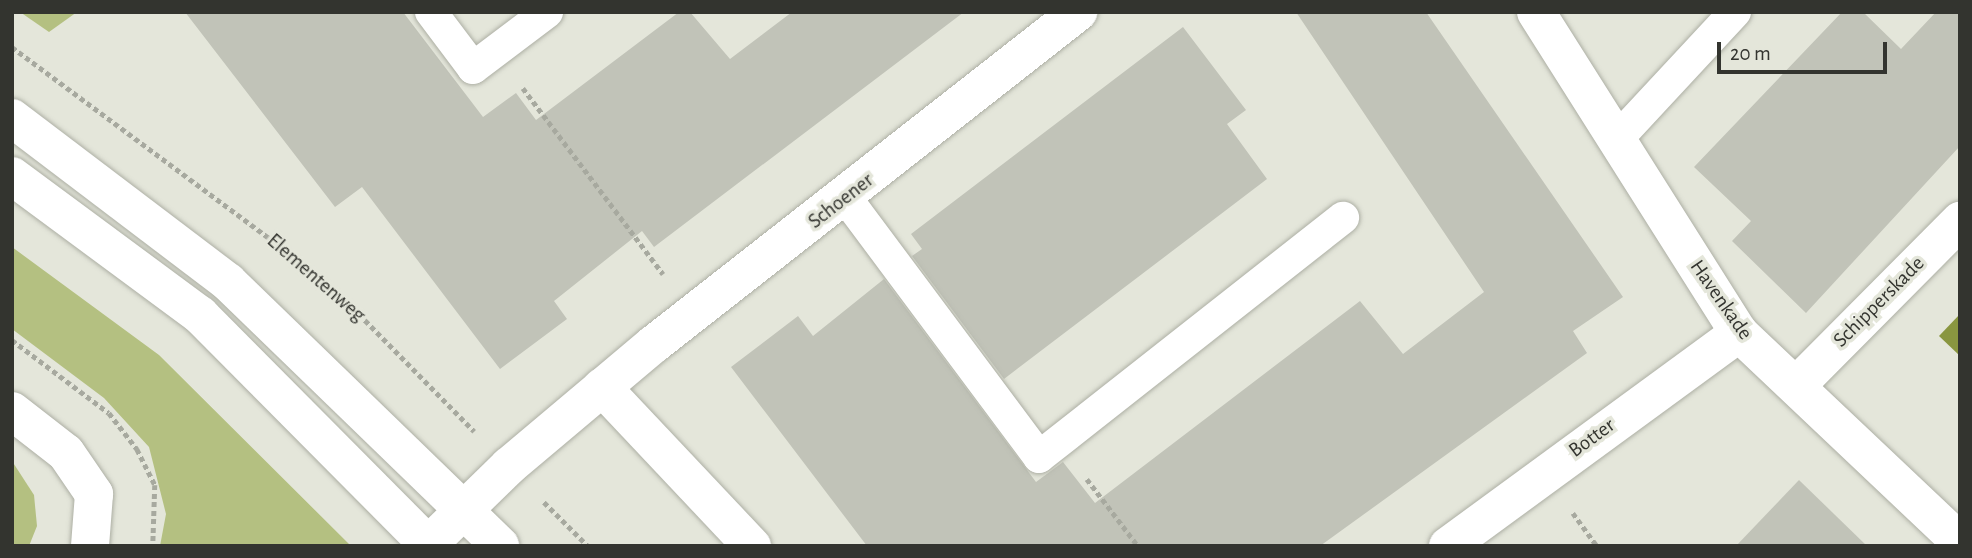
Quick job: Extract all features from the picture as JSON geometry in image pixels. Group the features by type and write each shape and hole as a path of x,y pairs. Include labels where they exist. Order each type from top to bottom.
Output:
{"street":[{"name":"Schoener","path":"428,545 509,466 602,387 693,313 846,198 1078,12"},
{"name":"Havenkade","path":"1536,12 1739,334 1798,384 1960,542"},
{"path":"12,118 229,282 499,546"},
{"path":"12,176 200,314 428,545"},
{"name":"Schipperskade","path":"1798,384 1960,221"},
{"name":"Botter","path":"1448,546 1739,334"},
{"path":"602,387 752,546"},
{"path":"12,411 66,453 94,494 90,546"}],"lane":[{"path":"430,12 473,68 547,12"},
{"path":"1616,140 1735,12"},
{"path":"846,198 1039,457 1343,218"}],"path":[{"name":"Elementenweg","path":"12,47 268,237 365,320 588,546"},
{"path":"495,51 693,313"},
{"path":"1059,442 1138,546"}],"shaded area":[{"path":"20,12 77,12 49,32"},
{"path":"12,247 159,355 351,546 160,546 166,514 149,447 104,398 12,329"},
{"path":"1960,314 1960,356 1939,336"},
{"path":"12,461 34,495 37,526 29,546 12,546"}],"building":[{"path":"185,12 403,12 483,117 516,93 536,120 679,12 690,12 730,59 792,12 964,12 654,247 642,231 554,301 567,319 500,369 362,187 335,207"},
{"path":"1296,12 1426,12 1623,297 1573,331 1587,353 1320,546 867,546 731,367 798,316 813,336 884,279 1036,482 1063,462 1095,503 1360,301 1403,354 1484,292"},
{"path":"1842,12 1863,12 1901,49 1936,12 1960,12 1960,146 1806,313 1732,241 1751,221 1694,167"},
{"path":"1183,27 1246,110 1227,124 1267,179 1004,379 912,256 922,249 911,234"},
{"path":"1799,480 1867,546 1736,546"}]}
